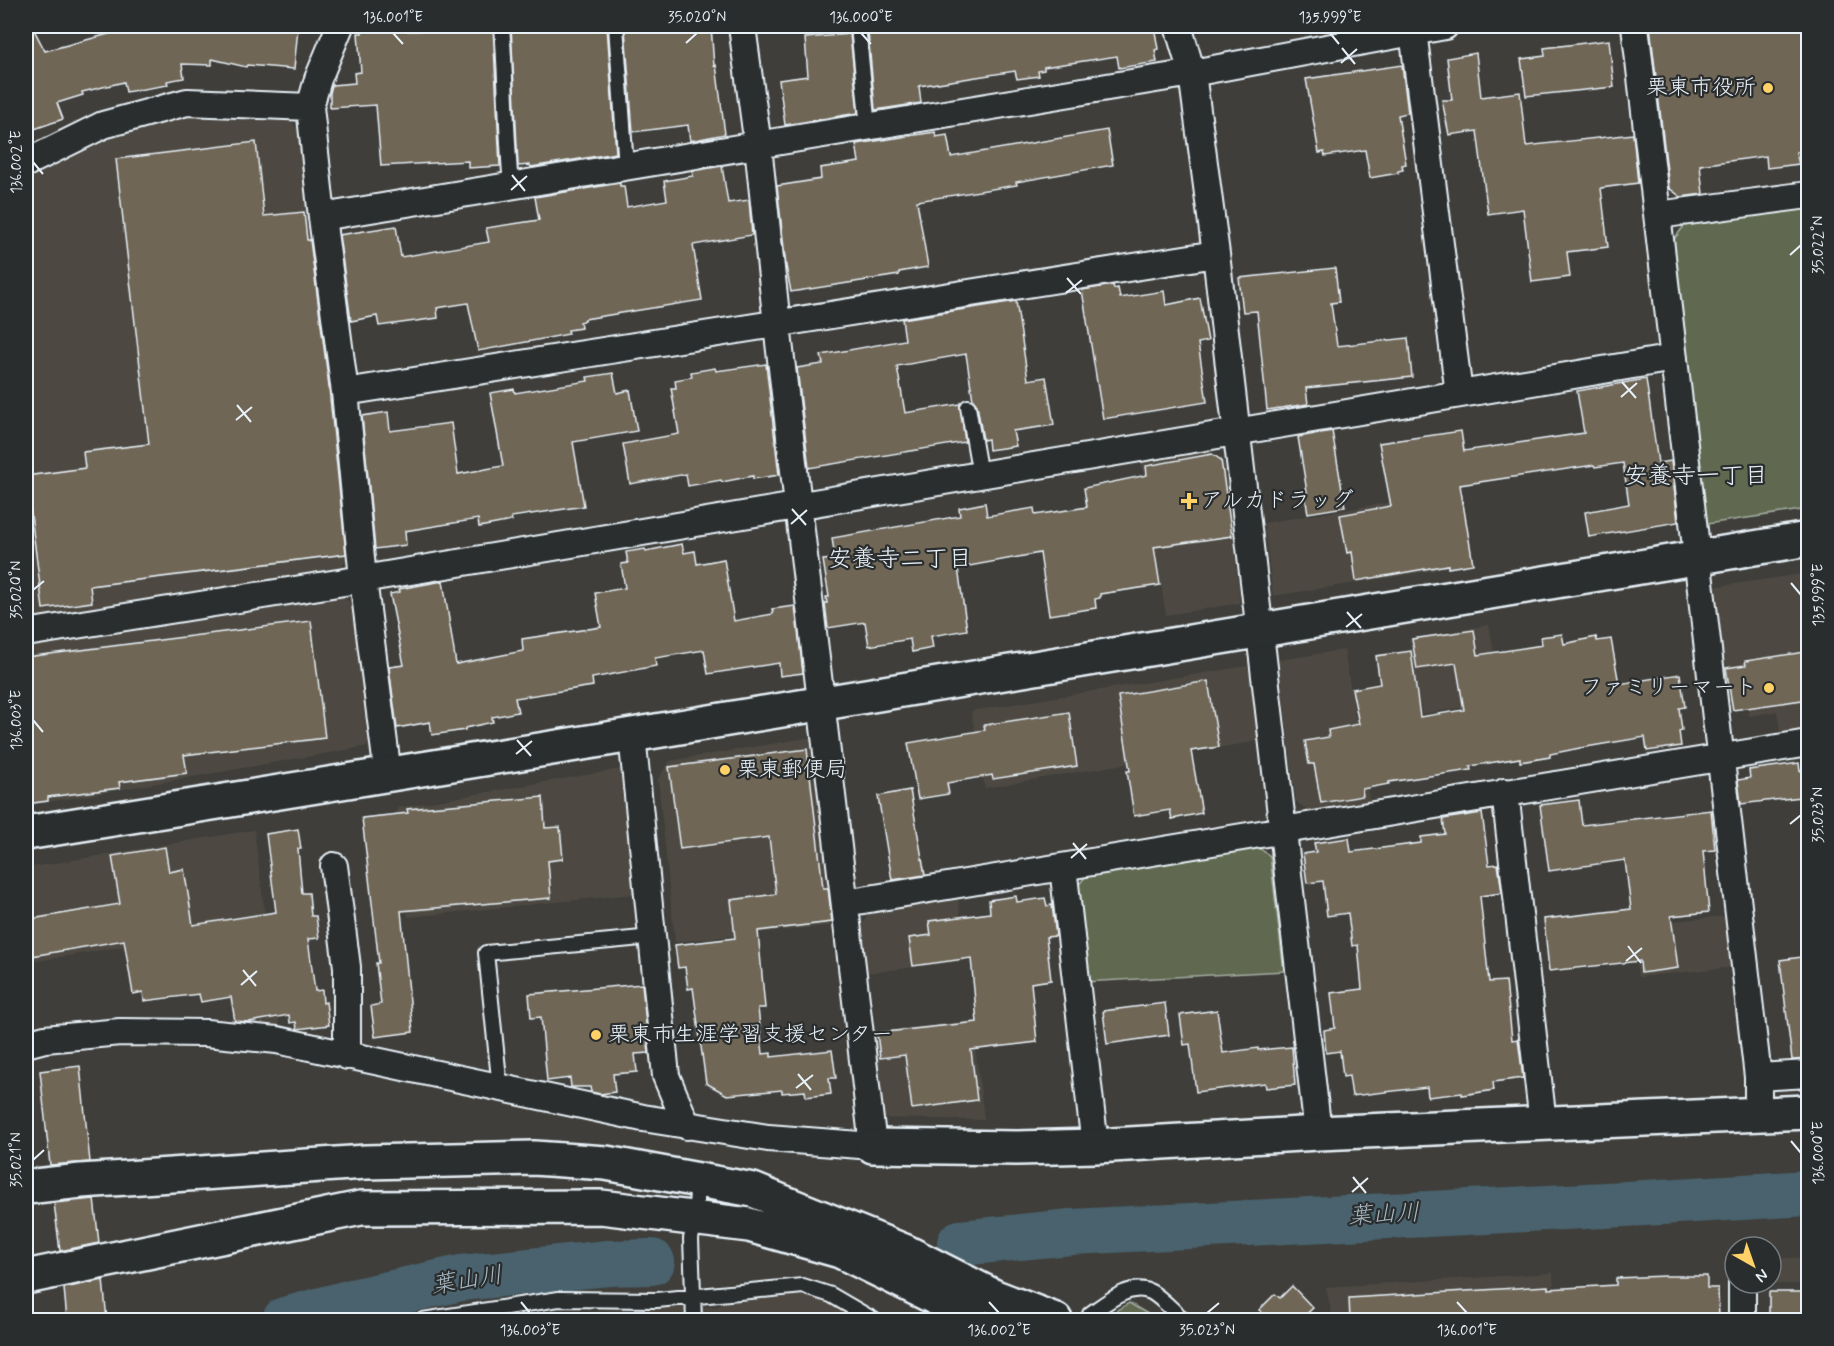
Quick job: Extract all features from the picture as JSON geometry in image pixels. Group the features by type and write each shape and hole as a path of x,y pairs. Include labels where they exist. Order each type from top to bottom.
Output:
{"main road":[{"path":"26,833 822,704 1809,539"},
{"path":"873,1146 1017,1148 1095,1146 1318,1133 1809,1112"},
{"path":"26,1187 81,1181 366,1162 534,1158 606,1163 753,1190 904,1251 995,1298 1055,1320"},
{"path":"26,1276 361,1208 601,1207 748,1225 840,1251 946,1303 972,1320"},
{"path":"995,1298 1023,1320"}],"street":[{"path":"340,26 318,79 310,107 345,392 363,579 388,775"},
{"path":"26,1044 45,1039 120,1032 206,1033 277,1040 687,1126 768,1138 873,1146 758,146 742,26"},
{"path":"1178,26 1192,73 1216,254 1318,1133"},
{"path":"322,217 1192,73 1445,26"},
{"path":"1635,26 1758,1077 1758,1114"},
{"path":"1413,31 1459,394"},
{"path":"26,163 103,125 187,102 310,107"},
{"path":"1658,215 1809,195"},
{"path":"345,392 1216,254"},
{"path":"26,633 363,579 1674,358"},
{"path":"632,735 666,1076 687,1126"},
{"path":"845,903 1809,743"},
{"path":"1505,792 1543,1124"},
{"path":"334,866 346,967 347,1056"},
{"path":"1063,867 1095,1146"},
{"path":"1758,1077 1809,1074"},
{"path":"1742,1295 1742,1320"}],"lane":[{"path":"502,26 507,100 506,133 511,185"},
{"path":"616,26 626,167"},
{"path":"858,26 868,128"},
{"path":"968,407 980,475"},
{"path":"500,1088 486,953 652,937"},
{"path":"694,1320 691,1239 698,1180"},
{"path":"423,1320 559,1299 657,1300 803,1286 831,1295 874,1320"},
{"path":"1090,1314 1119,1294 1139,1290 1152,1292 1184,1320"}],"shaded area":[{"path":"203,114 286,117 299,130 352,553 339,570 26,621 26,169 76,145 175,117"},
{"path":"1208,449 1224,461 1240,603 1166,615 1141,460"},
{"path":"1424,497 1436,570 1273,596 1264,523"},
{"path":"1808,573 1808,731 1781,736 1777,711 1749,716 1748,708 1728,712 1714,587"},
{"path":"339,594 352,604 368,746 26,806 26,645"},
{"path":"1489,625 1503,701 1422,714 1409,639"},
{"path":"1344,650 1370,804 1311,814 1296,801 1279,660"},
{"path":"1248,666 1258,741 985,788 971,711"},
{"path":"813,737 836,925 675,942 658,779 670,761"},
{"path":"620,769 634,894 408,917 397,808"},
{"path":"254,830 280,1029 234,1024 218,930 32,962 26,924 26,868"},
{"path":"958,895 965,961 865,973 859,930 871,910"},
{"path":"1728,916 1733,967 1638,977 1631,925"},
{"path":"972,1021 984,1120 882,1118 873,1032"},
{"path":"1808,1257 1808,1284 1783,1284 1783,1258"},
{"path":"1553,1273 1555,1320 1333,1320 1326,1287"},
{"path":"804,1295 828,1300 854,1320 495,1320 623,1309 717,1307 724,1303"}],"green space":[{"path":"1808,208 1808,509 1707,524 1671,243 1684,226"},
{"path":"1255,845 1270,856 1284,971 1084,982 1073,892 1086,876"},
{"path":"1129,1303 1158,1320 1107,1320 1111,1314"}],"building":[{"path":"26,26 32,26 45,51 116,32 152,26 238,26 259,30 259,26 298,28 294,69 247,65 246,67 212,59 212,65 182,64 184,78 167,81 168,85 126,92 124,82 82,92 83,95 57,103 63,119 26,132"},
{"path":"362,26 407,26 408,31 461,29 461,26 493,26 500,166 468,168 468,161 381,166 376,105 330,108 332,85 355,83 354,73 361,72 358,33 362,33"},
{"path":"511,26 607,26 616,153 531,167 530,165 518,166"},
{"path":"654,26 711,26 714,66 716,65 725,134 690,141 688,125 633,132 625,29"},
{"path":"876,26 1104,26 1105,31 1135,26 1154,26 1158,49 1155,50 1157,62 1119,68 1117,56 1044,67 1044,70 1038,71 1039,76 1017,79 1015,71 919,86 921,103 875,110 868,32 876,31"},
{"path":"1650,26 1809,26 1809,150 1796,152 1799,164 1767,168 1766,156 1700,165 1703,194 1681,197 1669,188"},
{"path":"850,34 858,113 785,125 779,80 808,76 805,38"},
{"path":"1609,40 1614,87 1526,96 1521,59 1545,56 1544,48"},
{"path":"1476,53 1481,97 1520,92 1526,146 1633,134 1638,183 1601,188 1608,247 1567,252 1570,277 1532,282 1523,209 1488,214 1477,131 1449,135 1442,100 1452,100 1447,58"},
{"path":"1402,65 1408,113 1398,115 1406,164 1402,165 1403,170 1370,178 1365,150 1325,156 1324,152 1319,153 1306,79"},
{"path":"1107,130 1113,165 1016,182 1017,185 917,201 928,267 899,272 899,275 791,292 777,186 821,179 820,168 859,162 856,144 935,132 936,137 947,135 951,157"},
{"path":"256,142 264,216 304,212 307,240 310,240 328,378 346,554 90,586 92,602 43,609 26,476 85,468 83,452 149,444 116,159"},
{"path":"722,166 728,203 749,200 752,235 693,245 702,300 585,319 580,322 581,328 568,330 569,334 478,351 468,303 437,308 438,318 379,326 377,316 351,321 339,235 396,226 401,257 489,242 486,228 539,220 535,197 620,183 620,186 624,186 627,207 667,200 664,181 693,176 692,171"},
{"path":"1335,268 1339,302 1331,303 1337,346 1408,338 1412,377 1306,388 1308,404 1267,410 1257,311 1243,312 1239,278"},
{"path":"1113,285 1114,289 1118,288 1120,298 1164,291 1166,305 1200,298 1208,341 1198,343 1207,402 1103,419 1082,290"},
{"path":"1016,301 1028,380 1046,377 1054,425 1013,431 1016,446 989,450 988,439 983,440 977,405 973,400 966,354 897,366 905,413 960,404 965,442 809,468 797,368 823,364 821,355 905,340 902,319"},
{"path":"766,364 779,475 753,479 753,476 688,486 686,474 630,484 623,444 679,434 671,388 676,388 675,380 692,377 691,372"},
{"path":"613,373 617,393 630,390 637,431 573,442 584,506 511,517 512,521 479,527 478,519 405,531 406,545 375,549 362,416 388,412 390,431 451,423 458,474 503,466 490,393 514,389 515,393 588,381 587,377"},
{"path":"1646,379 1658,463 1671,461 1678,522 1589,537 1585,512 1629,504 1623,463 1595,467 1594,465 1460,485 1473,564 1448,568 1448,565 1356,581 1352,552 1347,553 1340,515 1391,506 1379,443 1461,431 1464,451 1584,433 1577,391"},
{"path":"1332,431 1345,507 1308,513 1298,437"},
{"path":"1212,454 1221,460 1232,536 1154,547 1160,585 1100,594 1100,598 1095,599 1096,608 1049,615 1040,553 958,568 967,630 931,636 933,648 912,652 910,639 869,646 865,622 828,628 825,603 827,603 826,597 829,597 823,560 835,559 832,538 960,516 959,508 985,503 987,516 1034,508 1035,515 1087,507 1084,488 1147,475 1146,466"},
{"path":"682,544 684,553 695,551 697,564 724,559 734,621 773,614 772,609 795,606 803,673 780,676 779,663 708,674 704,650 655,658 656,666 592,678 593,686 515,698 518,712 492,717 493,722 465,728 465,730 432,735 430,722 397,728 389,667 404,665 390,594 400,592 399,589 443,581 456,664 523,651 522,639 601,627 595,593 625,588 621,564 628,563 626,552 645,549 646,551"},
{"path":"311,621 325,738 184,755 187,773 119,782 120,788 48,797 48,801 26,804 26,657"},
{"path":"1474,630 1478,655 1542,645 1541,637 1562,634 1564,644 1596,637 1597,641 1611,639 1619,684 1680,674 1685,707 1679,708 1682,730 1679,731 1681,746 1647,751 1645,737 1550,754 1550,757 1520,762 1520,758 1470,766 1471,770 1389,782 1389,784 1362,789 1363,796 1321,803 1314,764 1309,764 1305,741 1329,737 1328,730 1359,724 1352,689 1380,684 1376,656 1411,651 1420,717 1464,710 1456,663 1417,669 1412,639"},
{"name":"ファミリーマート","path":"1805,652 1809,699 1733,710 1726,668 1746,665 1745,661"},
{"path":"1208,681 1219,747 1191,751 1202,813 1172,819 1170,810 1134,816 1127,771 1130,771 1118,696"},
{"path":"1069,712 1077,766 993,779 992,775 947,783 949,794 918,799 908,743 985,730 984,725"},
{"path":"807,749 823,888 828,888 832,922 758,931 765,1008 758,1008 763,1054 771,1053 771,1057 832,1050 836,1078 829,1078 831,1094 806,1097 805,1091 782,1093 782,1090 727,1095 706,1083 693,988 688,989 685,967 678,968 675,945 735,938 731,900 776,894 769,837 680,849 669,767"},
{"path":"1799,763 1800,771 1809,770 1809,796 1741,804 1738,780 1750,778 1749,770"},
{"path":"910,790 925,875 892,880 878,796"},
{"path":"543,797 545,828 560,827 563,859 548,861 551,898 401,911 413,1032 375,1037 371,1006 381,1004 376,963 379,963 362,818 408,813 407,809"},
{"path":"1579,800 1582,825 1711,810 1715,850 1703,851 1709,912 1671,916 1678,968 1641,973 1640,961 1549,971 1544,919 1631,909 1625,860 1549,871 1540,805"},
{"path":"1482,813 1489,865 1498,864 1502,893 1480,896 1489,982 1506,981 1512,1040 1518,1039 1523,1078 1493,1082 1494,1090 1462,1095 1462,1093 1428,1097 1427,1087 1352,1096 1349,1076 1343,1077 1340,1051 1326,1053 1324,1030 1335,1028 1331,993 1362,989 1358,945 1352,946 1348,913 1327,916 1323,881 1307,883 1303,854 1316,852 1314,843 1349,838 1351,852 1421,843 1421,837 1445,834 1443,819"},
{"path":"298,829 302,893 309,893 311,916 316,916 319,938 308,939 315,991 322,990 329,1025 297,1029 296,1022 290,1023 289,1015 249,1022 235,1021 231,997 201,1002 199,994 144,1001 143,992 133,994 124,940 26,957 26,920 120,904 112,856 165,847 169,872 184,869 193,925 276,912 266,834"},
{"path":"1016,896 1017,902 1045,898 1047,906 1052,905 1056,936 1046,937 1051,980 1031,983 1037,1042 971,1050 977,1100 912,1109 905,1055 880,1058 877,1033 977,1022 971,958 913,966 909,938 931,935 929,921 990,913 989,900"},
{"path":"1809,956 1809,1059 1792,1060 1780,960"},
{"name":"栗東市生涯学習支援センター","path":"642,984 649,1053 635,1054 637,1072 613,1074 615,1092 600,1094 591,1092 590,1087 571,1087 570,1078 547,1081 541,1017 531,1018 529,994"},
{"path":"1165,1003 1169,1035 1107,1044 1103,1011"},
{"path":"1217,1010 1223,1053 1258,1048 1258,1050 1292,1047 1295,1085 1266,1088 1265,1083 1196,1092 1190,1044 1184,1045 1180,1015"},
{"path":"80,1066 90,1162 50,1165 40,1071"},
{"path":"94,1199 99,1243 60,1251 54,1203"},
{"path":"1707,1276 1707,1288 1718,1288 1719,1320 1350,1320 1349,1298 1548,1286 1548,1289 1616,1285 1616,1278"},
{"path":"103,1280 107,1320 67,1320 64,1288"},
{"path":"1292,1286 1313,1308 1300,1320 1257,1320 1264,1314 1259,1310 1275,1294 1280,1298"},
{"path":"1783,1292 1809,1292 1809,1320 1769,1320 1769,1295 1783,1295"}],"waterway":[{"name":"葉山川","path":"960,1243 1071,1232 1808,1193"},
{"name":"葉山川","path":"285,1320 352,1302 461,1278 608,1263 652,1262"}],"place":[{"name":"栗東市役所","path":"1768,88"},
{"name":"アルカドラッグ","path":"1189,501"},
{"name":"ファミリーマート","path":"1769,688"},
{"name":"栗東郵便局","path":"725,770"},
{"name":"栗東市生涯学習支援センター","path":"596,1035"}],"district":[{"name":"安養寺一丁目","path":"1696,476"},
{"name":"安養寺二丁目","path":"900,559"}]}
